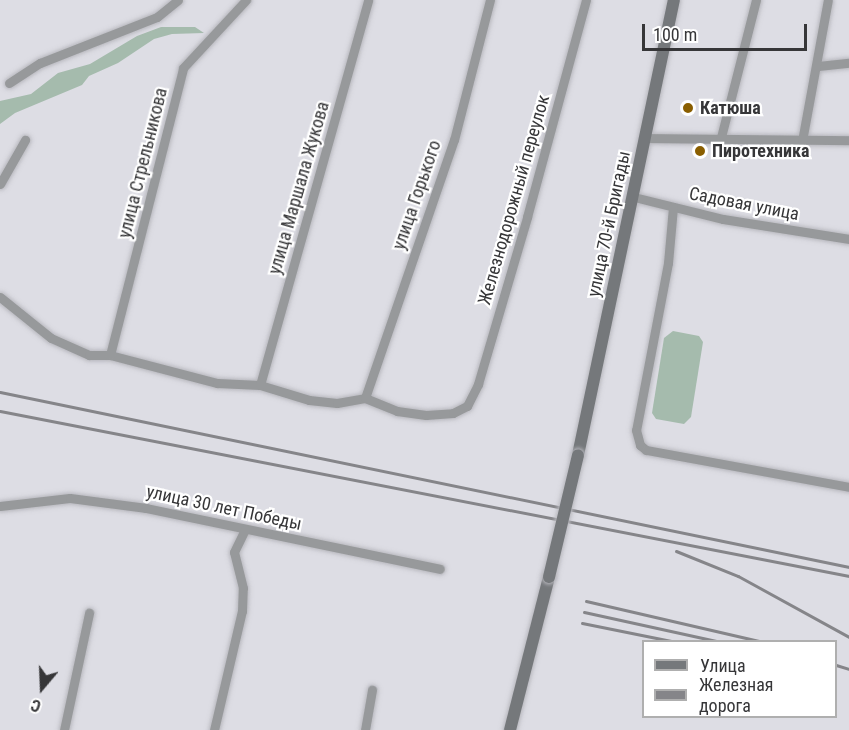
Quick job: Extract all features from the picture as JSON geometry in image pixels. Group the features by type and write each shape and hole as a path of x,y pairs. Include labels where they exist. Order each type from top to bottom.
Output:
{"main road":[{"name":"улица 70-й Бригады","path":"510,730 579,455 674,0"}],"street":[{"path":"9,83 40,63 157,17 178,0"},
{"name":"улица Стрельникова","path":"110,355 183,68 246,0"},
{"name":"улица Маршала Жукова","path":"260,385 368,0"},
{"name":"улица Горького","path":"365,399 454,140 490,0"},
{"name":"Железнодорожный переулок","path":"365,399 397,411 426,414 453,413 467,406 478,384 586,0"},
{"path":"720,141 756,0"},
{"path":"802,141 818,66 828,0"},
{"path":"818,66 849,63"},
{"path":"646,138 720,141 849,140"},
{"path":"0,184 25,140"},
{"name":"Садовая улица","path":"634,197 723,219 849,239"},
{"path":"673,207 668,263 636,430 640,446 646,450 849,487"},
{"path":"0,297 51,338 89,355 110,355 218,383 260,385 309,400 337,403 365,399"},
{"name":"улица 30 лет Победы","path":"0,506 70,498 146,508 440,569"},
{"path":"214,730 242,611 243,588 234,552 245,529"},
{"path":"64,730 89,613"},
{"path":"365,730 372,690"}],"green space":[{"path":"161,27 195,27 204,33 172,34 154,39 118,63 89,76 82,85 15,113 0,124 0,101 31,94 58,73 90,64 137,36"},
{"path":"673,331 699,336 703,342 691,417 684,424 656,419 652,413 664,338"}],"railway":[{"path":"0,392 849,567"},
{"path":"0,411 849,576"},
{"path":"676,551 738,576 849,637"},
{"path":"586,601 755,640"},
{"path":"584,612 712,640"},
{"path":"582,623 666,640"},
{"path":"837,665 849,669"}],"place":[{"name":"Катюша","path":"688,108"},
{"name":"Пиротехника","path":"700,151"}]}
